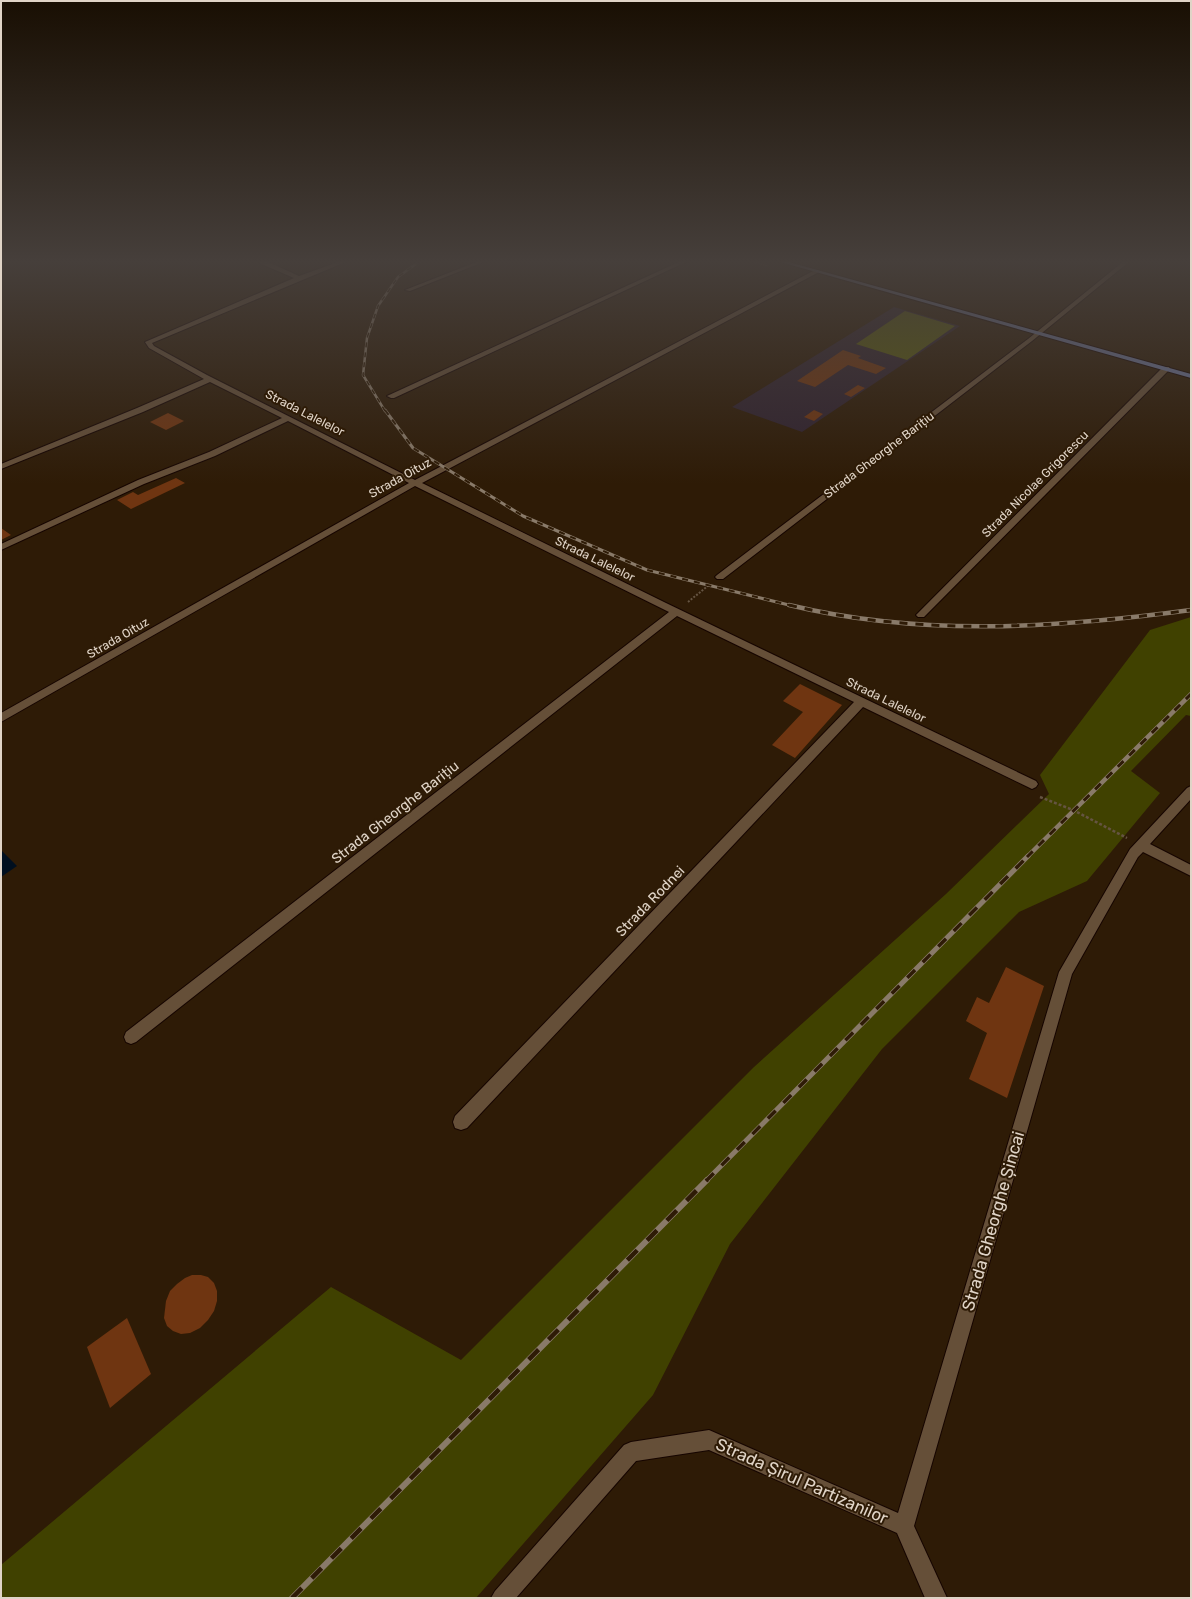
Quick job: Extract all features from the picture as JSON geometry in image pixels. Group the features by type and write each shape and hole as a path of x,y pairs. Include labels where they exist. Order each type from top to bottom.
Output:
{"main road":[{"path":"1048,336 1191,376"}],"street":[{"name":"Strada Lalelelor","path":"161,336 148,342 150,347 210,379 590,570 1032,784"},
{"path":"391,396 522,336"},
{"name":"Strada Oituz","path":"1,718 415,483 694,336"},
{"name":"Strada Gheorghe Barițiu","path":"720,576 1036,336"},
{"name":"Strada Nicolae Grigorescu","path":"921,615 1166,369"},
{"path":"1,467 140,410 210,379"},
{"path":"1,547 141,482 212,454 288,418"},
{"name":"Strada Gheorghe Barițiu","path":"132,1037 677,611"},
{"name":"Strada Rodnei","path":"462,1122 862,701"},
{"name":"Strada Gheorghe Șincai","path":"904,1526 1066,972 1138,849 1191,791"},
{"path":"1138,849 1191,871"},
{"name":"Strada Șirul Partizanilor","path":"502,1598 631,1452 709,1440 904,1526"},
{"path":"904,1526 936,1598"}],"path":[{"path":"677,611 720,576"},
{"path":"1032,784 1028,792 1073,810 1138,849"}],"shaded area":[{"path":"848,336 946,336 802,432 732,407"},
{"path":"868,336 941,336 907,360 856,344"},
{"path":"1191,617 1191,716 1186,715 1131,771 1160,793 1087,881 1019,912 882,1049 730,1244 653,1395 476,1598 1,1598 1,1565 331,1287 461,1360 754,1067 946,894 1049,794 1040,775 1150,630"}],"water":[{"path":"1,850 17,866 1,877"}],"building":[{"path":"843,350 861,356 858,358 886,368 876,374 848,365 815,387 797,381"},
{"path":"858,385 865,388 851,397 844,394"},
{"path":"814,410 823,414 814,421 804,417"},
{"path":"168,413 184,421 166,430 150,422"},
{"path":"176,478 185,483 131,509 117,500 133,492 138,495"},
{"path":"1,528 11,535 1,540"},
{"path":"800,684 842,705 795,758 772,745 803,712 783,701"},
{"path":"1006,967 1044,986 1007,1098 969,1079 987,1033 966,1021 977,997 989,1003"},
{"path":"192,1275 208,1277 214,1283 217,1291 217,1301 214,1311 200,1328 190,1333 181,1334 173,1331 167,1326 164,1318 166,1301 170,1291 177,1284"},
{"path":"127,1318 151,1374 110,1408 87,1347"}],"railway":[{"path":"368,336 363,375 385,411"},
{"path":"385,410 413,448 523,516 647,570 793,606"},
{"path":"789,605 839,615 889,622 989,626 1040,625 1191,610"},
{"path":"1028,856 1191,694"},
{"path":"706,1181 1028,856"},
{"path":"292,1598 707,1180"}]}
